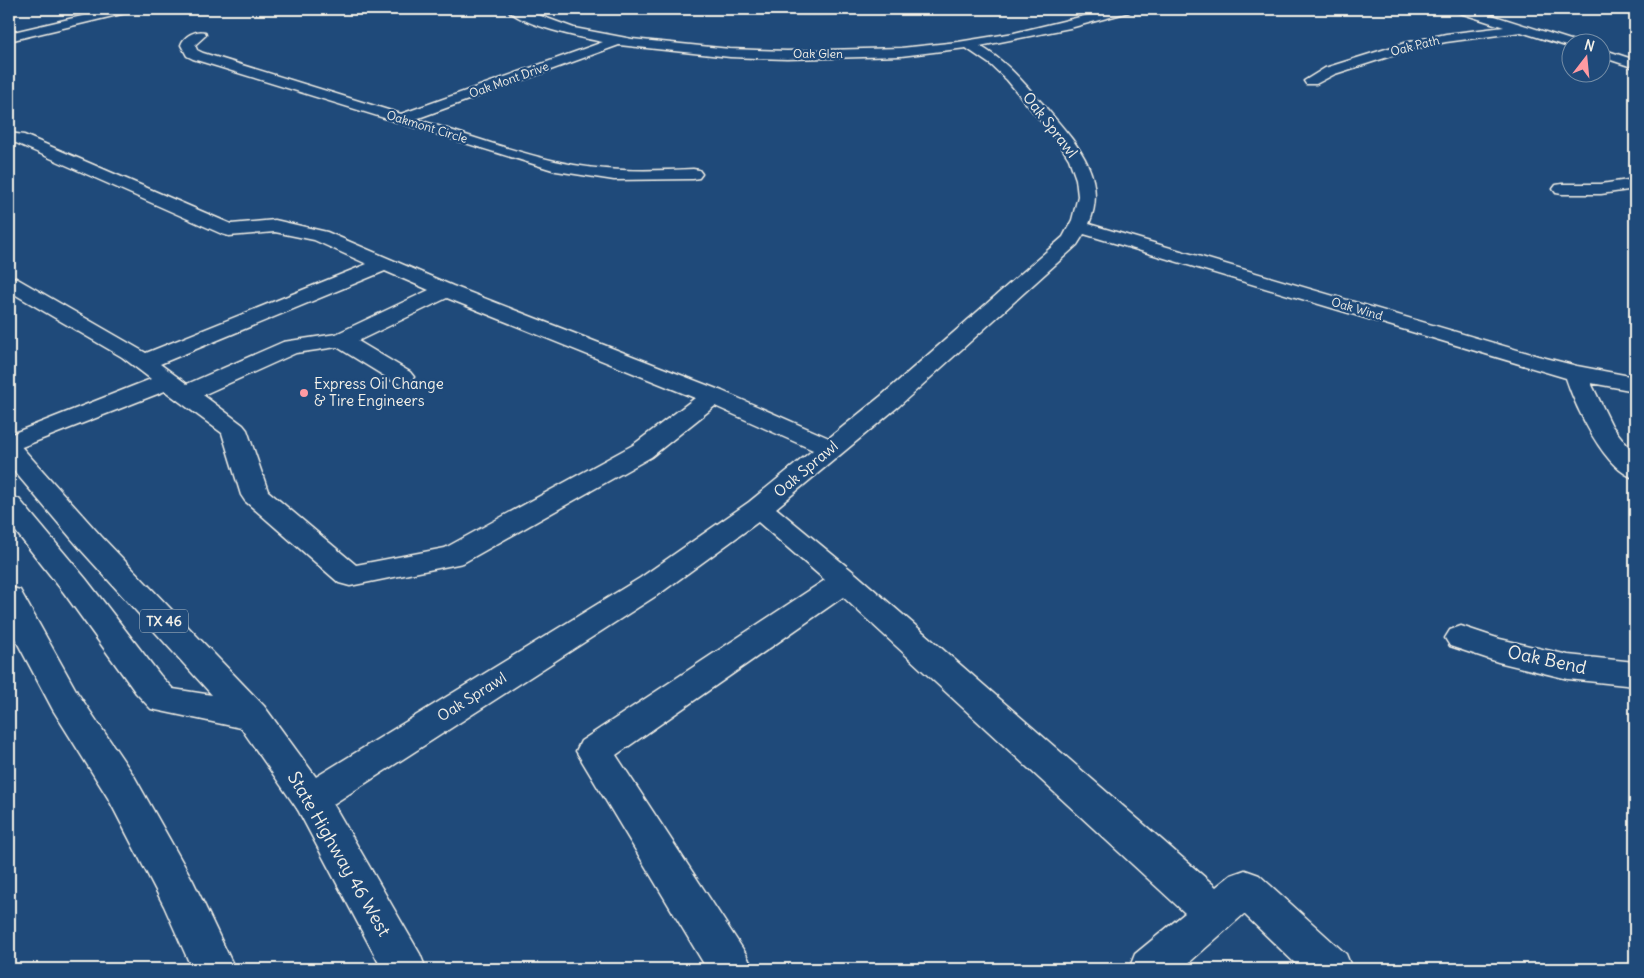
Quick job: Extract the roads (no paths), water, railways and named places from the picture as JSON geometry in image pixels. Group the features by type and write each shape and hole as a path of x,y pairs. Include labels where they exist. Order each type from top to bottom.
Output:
{"street":[{"path":"9,28 90,9"},
{"path":"9,37 126,9"},
{"name":"Oak Glen","path":"512,9 563,28 618,41 723,52 806,55 899,52 969,45 1052,30 1125,9"},
{"path":"1461,9 1562,41"},
{"name":"Oak Path","path":"1311,81 1330,71 1417,44 1523,28"},
{"name":"Oakmont Circle","path":"200,34 189,41 188,45 192,53 198,56 560,168 617,176 650,177 693,174"},
{"name":"Oak Mont Drive","path":"401,119 618,41"},
{"name":"Oak Sprawl","path":"311,799 652,585 758,508 890,401 1070,241 1080,228 1085,212 1086,180 1081,165 1008,73 969,45"},
{"path":"1612,56 1635,64"},
{"path":"9,138 18,138 229,230 275,226 320,236 446,290 714,396 830,448"},
{"path":"1562,189 1601,190 1635,184"},
{"name":"Oak Wind","path":"1080,228 1576,373 1635,384"},
{"path":"144,362 384,264"},
{"path":"9,282 130,352 234,430 255,495 350,576 453,556 642,451 714,396"},
{"path":"9,444 291,347 341,340 446,290"},
{"path":"341,340 402,377"},
{"path":"1576,373 1584,399 1595,422 1617,452 1635,470"},
{"name":"State Highway 46 West","path":"9,449 91,543 252,716 311,799 406,969"},
{"path":"9,505 75,586 148,684 163,700 252,716"},
{"path":"758,508 845,581 1215,913"},
{"path":"732,969 594,751 845,581"},
{"path":"9,598 65,701 121,787 179,894 214,969"},
{"name":"Oak Bend","path":"1461,638 1498,650 1568,667 1635,674"},
{"path":"1150,969 1245,888 1331,969"}],"place":[{"name":"Express Oil Change & Tire Engineers","path":"304,393"}]}
